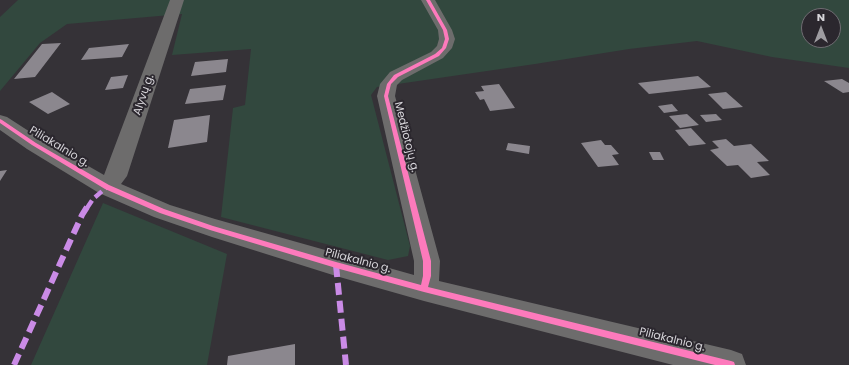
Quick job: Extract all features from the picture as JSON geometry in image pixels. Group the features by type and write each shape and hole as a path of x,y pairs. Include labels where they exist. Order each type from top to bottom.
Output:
{"street":[{"name":"Alyvų g.","path":"107,187 116,176 177,0"},
{"name":"Medžiotojų g.","path":"424,289 427,276 427,261 386,96 389,84 396,76 437,55 444,48 447,39 445,30 428,0"},
{"name":"Piliakalnio g.","path":"0,121 34,144 107,187 162,211 212,228 336,265 424,289 731,365"}],"green space":[{"path":"18,0 849,0 849,68 772,57 697,41 629,49 377,87 371,95 410,246 408,256 388,260 221,217 233,108 245,105 251,49 172,55 182,14 67,24 40,43 0,91 0,17"},
{"path":"103,203 227,254 207,365 31,365"}],"building":[{"path":"61,43 35,77 14,79 42,44"},
{"path":"129,44 122,57 81,60 89,48"},
{"path":"228,59 226,72 191,76 195,62"},
{"path":"128,75 123,88 105,90 111,77"},
{"path":"698,76 711,87 649,94 638,83"},
{"path":"842,79 849,83 849,92 843,93 824,81"},
{"path":"499,84 515,108 490,111 484,99 480,100 475,92 484,91 481,86"},
{"path":"226,85 223,100 185,104 190,89"},
{"path":"52,92 70,104 48,114 29,102"},
{"path":"726,92 743,107 723,109 708,94"},
{"path":"672,104 678,111 664,113 658,106"},
{"path":"687,114 699,125 680,128 669,116"},
{"path":"716,114 722,120 706,122 700,115"},
{"path":"210,115 207,142 168,148 174,120"},
{"path":"691,128 706,144 689,146 675,130"},
{"path":"726,139 734,146 751,144 769,161 757,162 770,175 751,178 738,165 727,166 710,150 719,148 712,141"},
{"path":"601,140 605,145 611,145 619,154 612,155 619,165 598,167 581,143"},
{"path":"508,143 530,146 529,154 506,150"},
{"path":"649,152 660,152 664,160 653,160"},
{"path":"7,170 0,181 0,171"},
{"path":"295,344 295,365 227,365 228,356"}],"marked path":[{"path":"14,365 82,215 93,199 107,187"},
{"path":"336,265 346,365"}],"cycle path":[{"path":"424,289 427,276 427,261 386,96 389,84 396,76 437,55 444,48 447,39 445,30 428,0"},
{"path":"0,121 34,144 107,187 162,211 212,228 336,265 424,289 731,365"}]}
